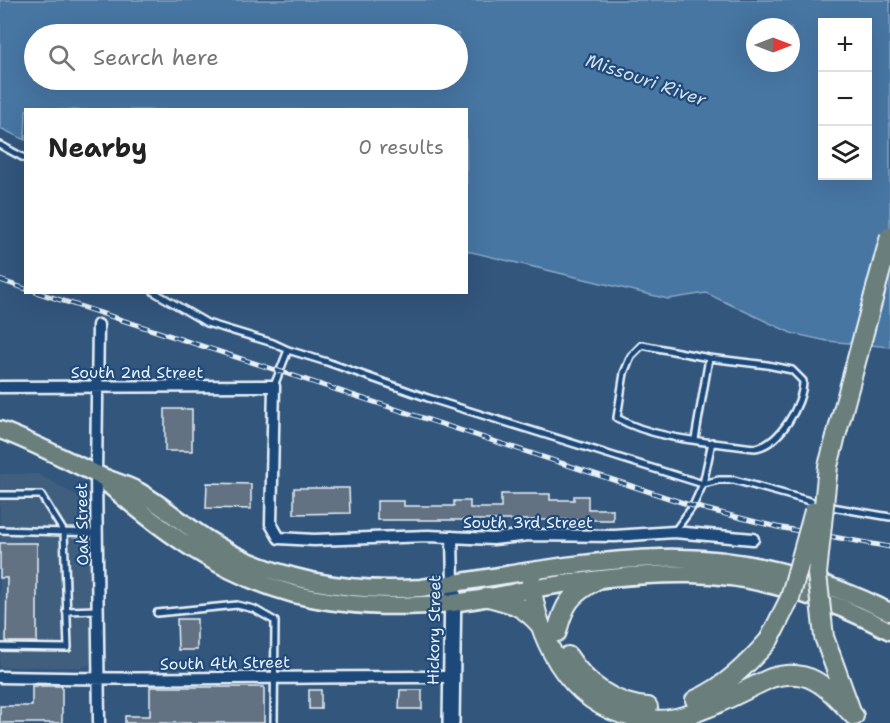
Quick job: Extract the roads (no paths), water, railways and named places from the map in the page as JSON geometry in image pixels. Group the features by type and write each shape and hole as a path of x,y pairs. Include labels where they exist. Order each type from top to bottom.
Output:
{"highway":[{"path":"488,597 516,604 549,629 577,669 614,699 640,707 661,709 682,705 710,694 734,676 769,640 790,598 890,236"},
{"path":"828,466 818,574 824,637 856,720"},
{"path":"549,629 561,616 578,590 595,581"},
{"path":"533,583 560,667 595,703 620,714 645,719 668,720 689,715 784,674 810,677 821,683 856,720"}],"main road":[{"path":"0,430 139,492 211,542 243,558 281,573 318,583 355,589 390,590 453,584 595,581 693,574 748,581 809,596 851,611 890,631"},
{"path":"96,474 185,546 220,566 294,594 338,602 385,606 453,603 488,597 614,561 663,558 740,563 779,571 831,587 890,612"}],"street":[{"name":"Oak Street","path":"98,325 96,474 99,723"},
{"name":"South 2nd Street","path":"0,387 274,386"},
{"name":"South 3rd Street","path":"274,386 271,524 279,538 303,540 385,536 493,539 529,535 615,536 674,532 753,539"},
{"name":"Hickory Street","path":"451,723 452,537"},
{"name":"South 4th Street","path":"0,677 99,680 451,677"}],"lane":[{"path":"0,145 24,158"},
{"path":"157,294 207,323 273,343 428,398 703,484 719,480 734,480 838,509 890,517"},
{"path":"642,345 709,358 792,370 803,381 803,388 795,409 784,428 764,447 755,448 659,434 617,418 624,373 631,356 642,345"},
{"path":"274,386 288,350"},
{"path":"695,439 709,358"},
{"path":"674,532 693,506 703,484 712,442"},
{"path":"0,495 41,495 64,532 68,648 0,647"},
{"path":"0,530 98,533"},
{"path":"158,613 237,605 254,609 275,621 274,723"},
{"path":"66,611 98,610"}],"water":[{"name":"Missouri River","path":"0,0 890,0 890,347 827,341 791,333 706,293 668,299 468,251 468,108 24,108 24,140 0,128"}],"railway":[{"path":"0,280 24,288"},
{"path":"42,294 693,506 777,527 890,547"}]}
